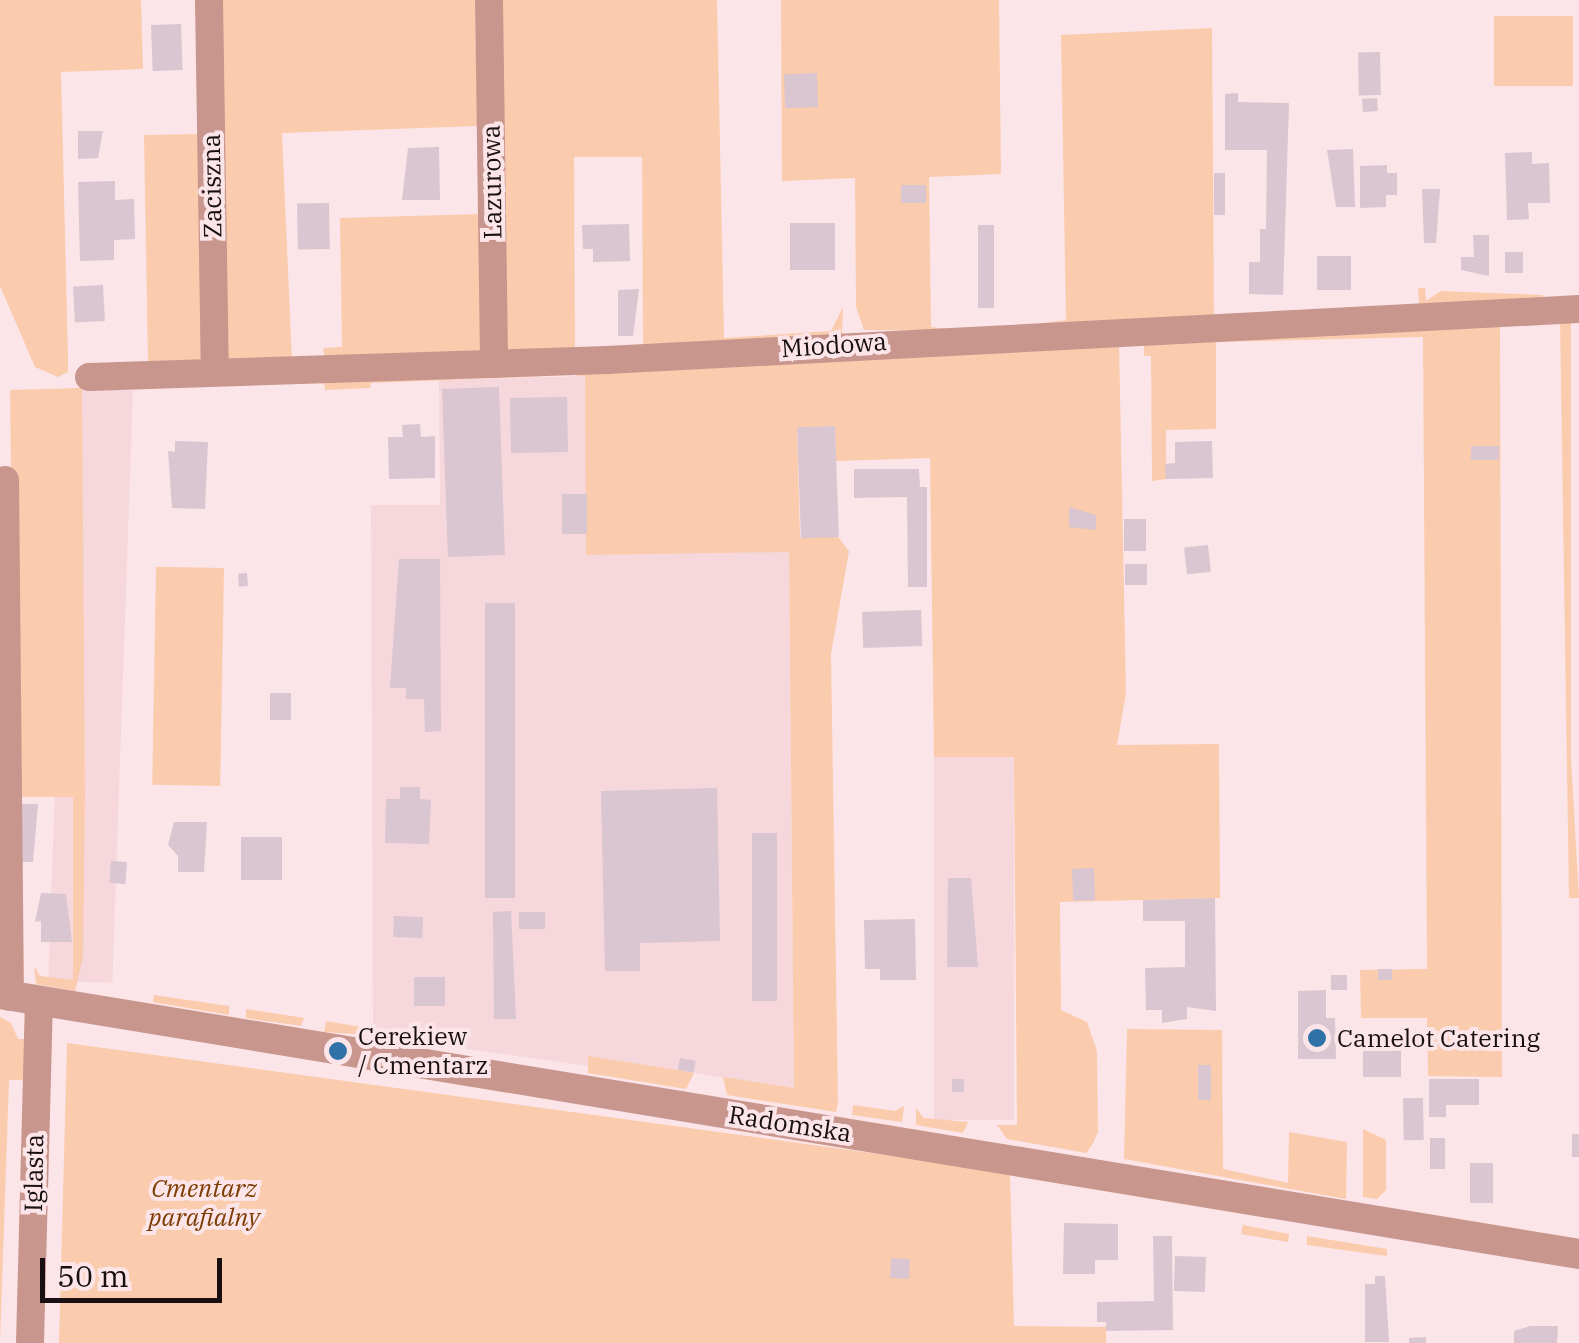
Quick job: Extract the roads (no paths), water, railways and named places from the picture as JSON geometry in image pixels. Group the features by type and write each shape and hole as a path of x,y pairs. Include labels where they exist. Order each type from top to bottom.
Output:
{"street":[{"name":"Zaciszna","path":"209,0 216,372"},
{"name":"Lazurowa","path":"489,0 494,364"},
{"name":"Miodowa","path":"89,377 494,364 1579,309"},
{"name":"Iglasta","path":"4,480 16,998 30,1343"},
{"name":"Radomska","path":"16,998 1579,1254"}],"place":[{"name":"Camelot Catering","path":"1317,1038"},
{"name":"Cerekiew / Cmentarz","path":"338,1051"}],"park label":[{"name":"Cmentarz parafialny","path":"204,1204"}]}
